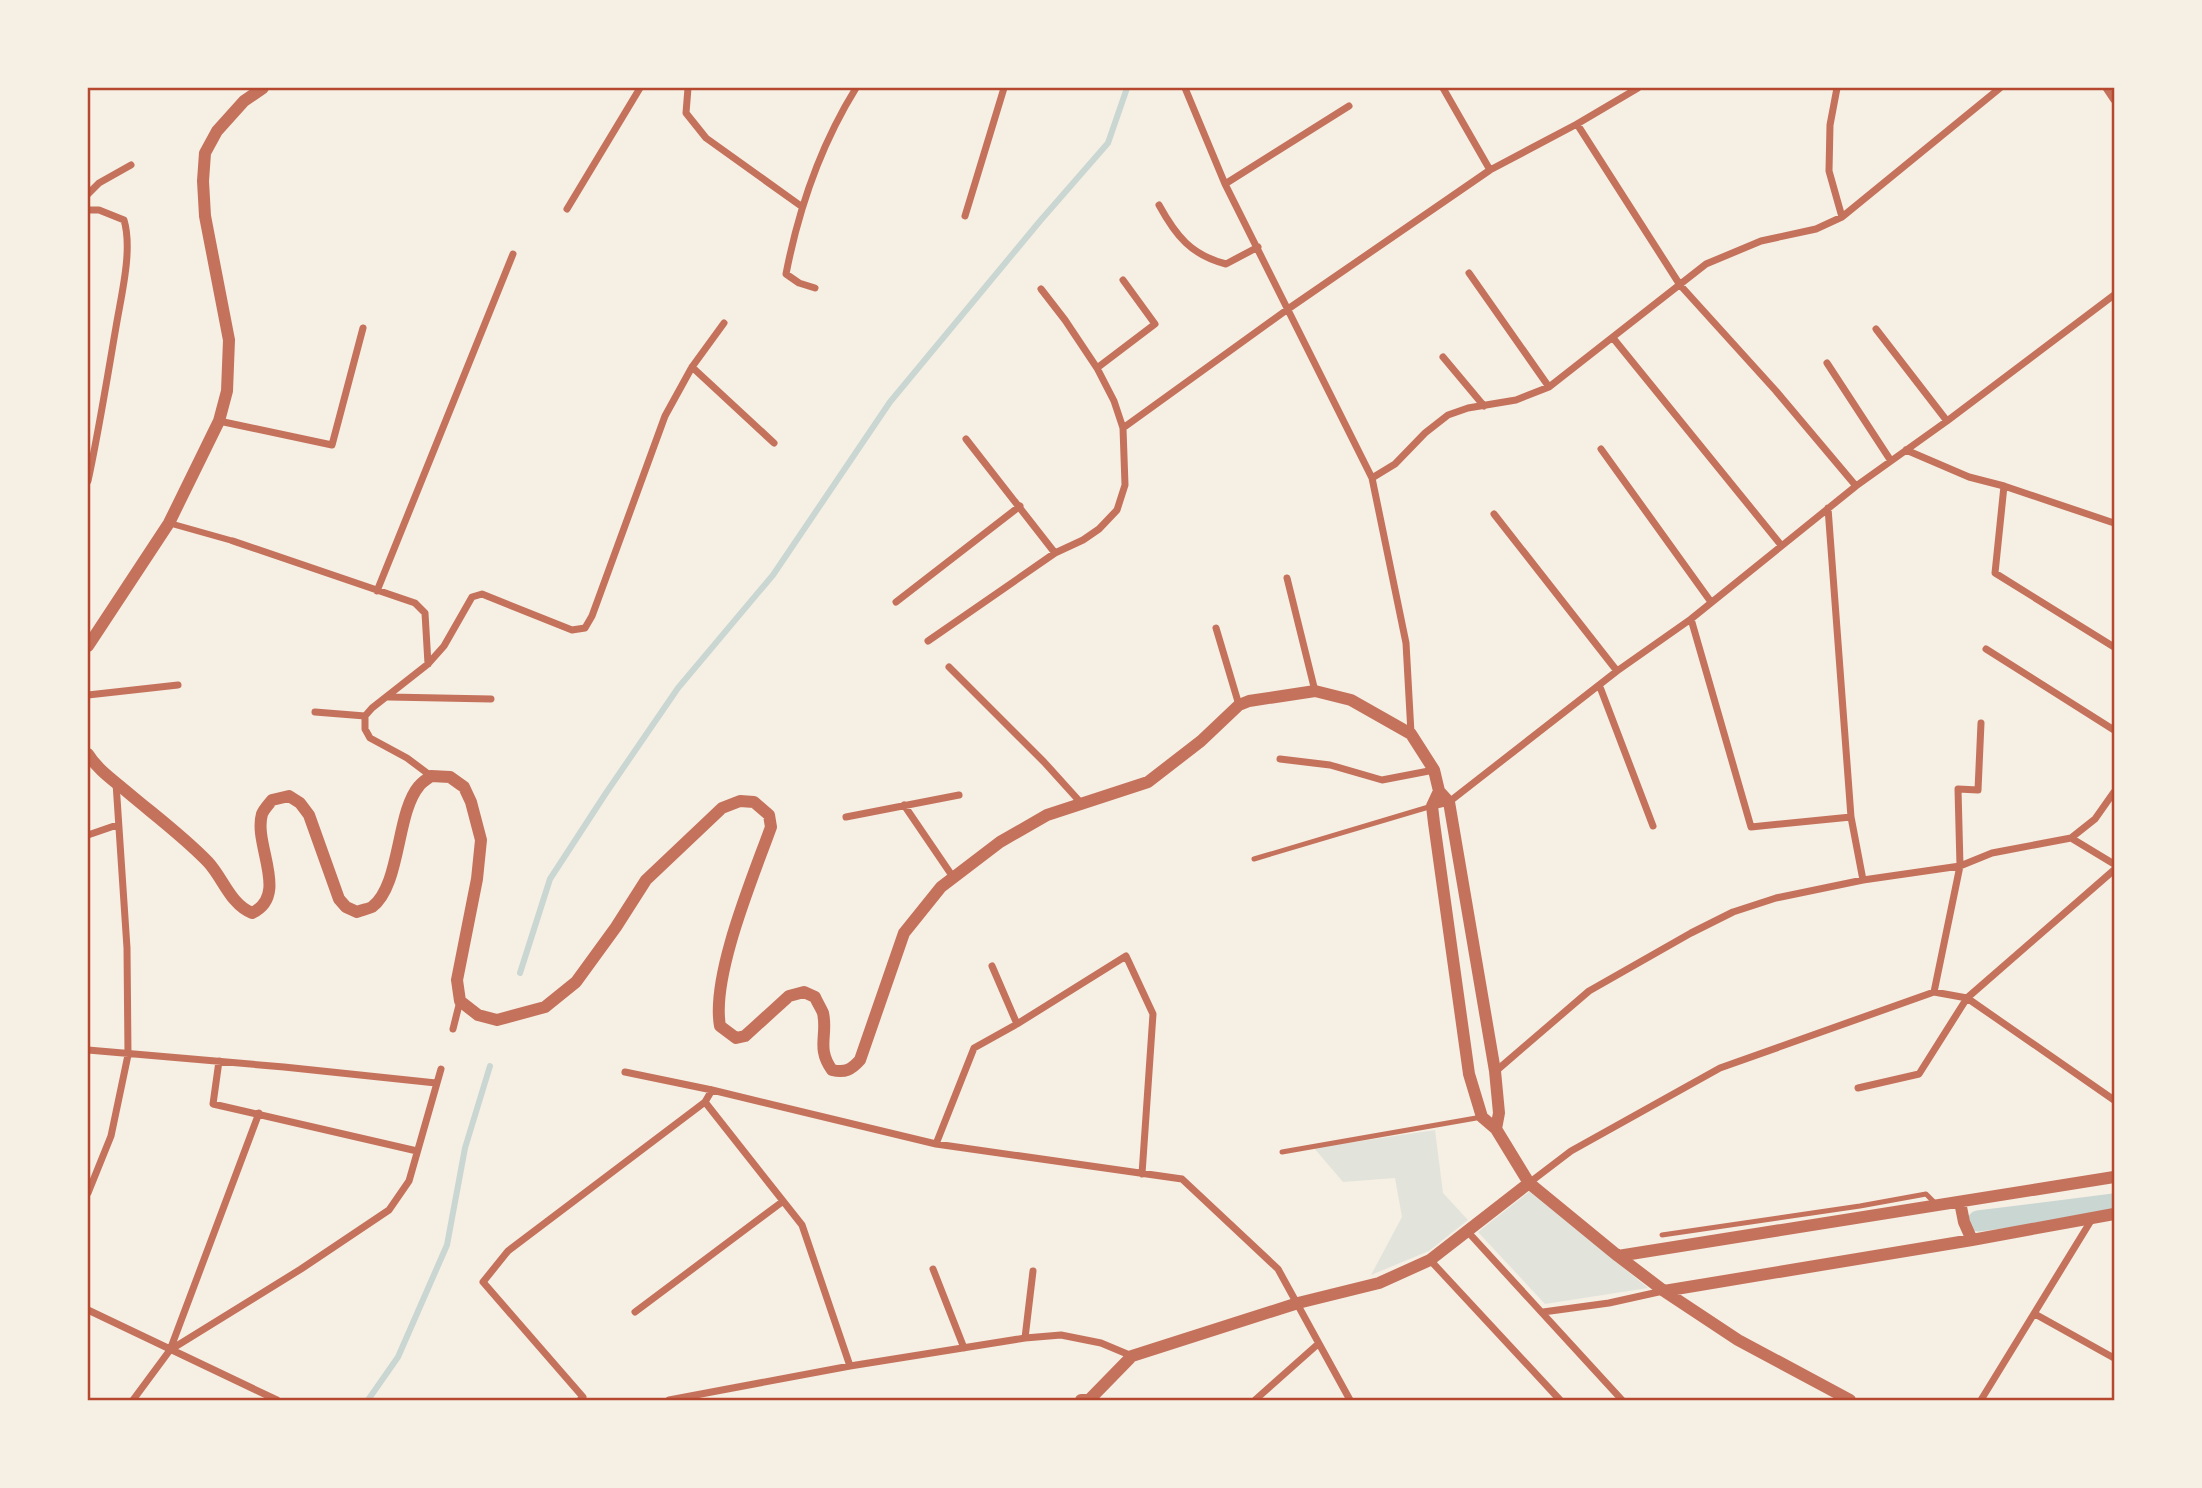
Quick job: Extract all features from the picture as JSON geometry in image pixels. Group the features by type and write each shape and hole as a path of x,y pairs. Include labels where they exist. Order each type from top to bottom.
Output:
{"street":[{"path":"88,646 169,523 219,421 228,391 229,340 205,216 205,153 217,131 244,101 263,88"},
{"path":"566,209 640,88"},
{"path":"688,88 686,113 706,138 801,206"},
{"path":"815,288 786,274 801,206 838,117 856,88"},
{"path":"964,216 1004,88"},
{"path":"1185,88 1225,184 1372,478 1406,643 1411,734"},
{"path":"1443,88 1490,170"},
{"path":"1123,428 1288,309 1490,170 1638,88"},
{"path":"1837,88 1830,125 1829,171 1842,217"},
{"path":"1372,478 1395,464 1425,433 1448,415 1468,408 1516,400 1549,387 1706,264 1761,242 1816,229 1842,217 2000,88"},
{"path":"2106,88 2115,100"},
{"path":"1225,184 1349,106"},
{"path":"1577,124 1680,285 1776,391 1856,486"},
{"path":"88,194 99,183 131,164"},
{"path":"1159,205 1171,227 1192,250 1209,260 1226,264 1258,247"},
{"path":"88,210 99,210 124,220 128,232 122,289 88,481"},
{"path":"377,592 513,254"},
{"path":"1469,273 1549,387"},
{"path":"1097,368 1155,324 1123,280"},
{"path":"928,641 1055,552 1083,540 1099,529 1117,510 1125,485 1123,428 1114,401 1097,368 1041,289"},
{"path":"1432,806 1449,802 1600,687 1617,671 1690,619 1856,486 2115,295"},
{"path":"453,1029 460,1001 457,980 477,879 481,839 471,802 464,787 450,777 431,776 407,758 370,738 365,729 365,716 428,664 444,646 472,597 482,594 572,630 584,628 592,616 665,416 692,367 724,323"},
{"path":"219,421 332,445 363,328"},
{"path":"1876,329 1947,421"},
{"path":"1613,338 1781,545"},
{"path":"1443,357 1484,406"},
{"path":"1826,363 1891,461"},
{"path":"692,367 774,443"},
{"path":"967,439 1055,552"},
{"path":"1601,449 1711,601"},
{"path":"1906,450 1969,477 2115,523"},
{"path":"2004,486 1996,573 2115,647"},
{"path":"895,602 1020,506"},
{"path":"1828,508 1851,817 1863,880"},
{"path":"1494,514 1617,671"},
{"path":"169,523 233,541 415,603 425,614 428,664"},
{"path":"1287,578 1315,691"},
{"path":"1690,619 1751,827 1851,817"},
{"path":"1216,628 1238,702"},
{"path":"1986,649 2115,730"},
{"path":"949,667 1083,805"},
{"path":"88,695 178,685"},
{"path":"1600,687 1653,826"},
{"path":"460,1001 478,1015 497,1020 545,1007 576,982 646,880 722,808 740,801 754,802 769,815 771,827 728,953 718,1012 720,1026 736,1038 745,1035 789,996 804,992 815,997 823,1015 822,1044 825,1059 832,1070 842,1073 853,1069 860,1060 904,933 933,895 953,877 1000,842 1047,815 1148,782 1201,741 1238,702 1315,691 1351,700 1411,734 1434,770 1439,791 1449,802 1495,1071 1499,1113 1496,1129"},
{"path":"388,697 491,699"},
{"path":"315,712 365,716"},
{"path":"1934,992 1960,866 1958,789 1978,790 1981,723"},
{"path":"88,754 116,783 191,846 223,880 235,902 252,913 267,902 270,883 261,840 262,813 272,800 289,796 300,803 309,815 339,900 356,912 372,907 382,895 410,800 419,786 431,776"},
{"path":"1280,759 1330,765 1382,780 1434,770"},
{"path":"88,1194 111,1136 128,1055 127,948 116,783"},
{"path":"1439,791 1432,806 1469,1074 1482,1117 1496,1129 1529,1183 1618,1256 1664,1291 1738,1340 1850,1401"},
{"path":"1495,1071 1589,991 1690,933 1733,912 1776,898 1863,880 1960,866 1992,853 2071,838 2095,820 2115,792"},
{"path":"846,817 959,794"},
{"path":"904,805 953,877"},
{"path":"88,835 117,825"},
{"path":"2071,838 2115,864"},
{"path":"1858,1088 1919,1074 1967,998 2115,870"},
{"path":"936,1144 974,1048 1126,956 1153,1014 1142,1174"},
{"path":"992,966 1017,1024"},
{"path":"1081,1401 1089,1400 1132,1356 1298,1303 1379,1283 1430,1260 1571,1151 1720,1068 1934,992 1967,998 2115,1100"},
{"path":"88,1050 436,1083"},
{"path":"219,1061 214,1104 417,1151"},
{"path":"170,1350 301,1269 389,1210 409,1181 441,1069"},
{"path":"625,1072 936,1144 1182,1180 1278,1269 1350,1401"},
{"path":"580,1401 583,1397 483,1282 508,1251 705,1102 712,1090"},
{"path":"705,1102 802,1225 850,1366"},
{"path":"133,1401 170,1350 259,1113"},
{"path":"1618,1256 2115,1177"},
{"path":"635,1312 782,1202"},
{"path":"1960,1202 1964,1222 1972,1240"},
{"path":"1543,1312 1609,1303 1664,1291 2115,1214"},
{"path":"1981,1401 2094,1216"},
{"path":"1468,1232 1622,1401"},
{"path":"1430,1260 1560,1401"},
{"path":"933,1269 964,1348"},
{"path":"1025,1338 1033,1271"},
{"path":"88,1310 277,1401"},
{"path":"2035,1314 2115,1358"},
{"path":"668,1401 850,1366 1025,1338 1061,1335 1101,1343 1132,1356"},
{"path":"1255,1401 1318,1344"}],"lane":[{"path":"1254,859 1432,806"},
{"path":"1282,1152 1482,1117"},
{"path":"1662,1235 1926,1194 1937,1205"}],"shaded area":[{"path":"1435,1130 1443,1193 1468,1220 1429,1251 1371,1275 1402,1217 1395,1178 1343,1182 1314,1148"},
{"path":"1530,1191 1648,1288 1545,1304 1478,1232"}],"waterway":[{"path":"520,973 550,879 678,688 773,575 890,402 1108,143 1127,88"},
{"path":"368,1400 398,1357 447,1245 465,1148 490,1066"},
{"path":"1978,1221 2114,1204"}]}
